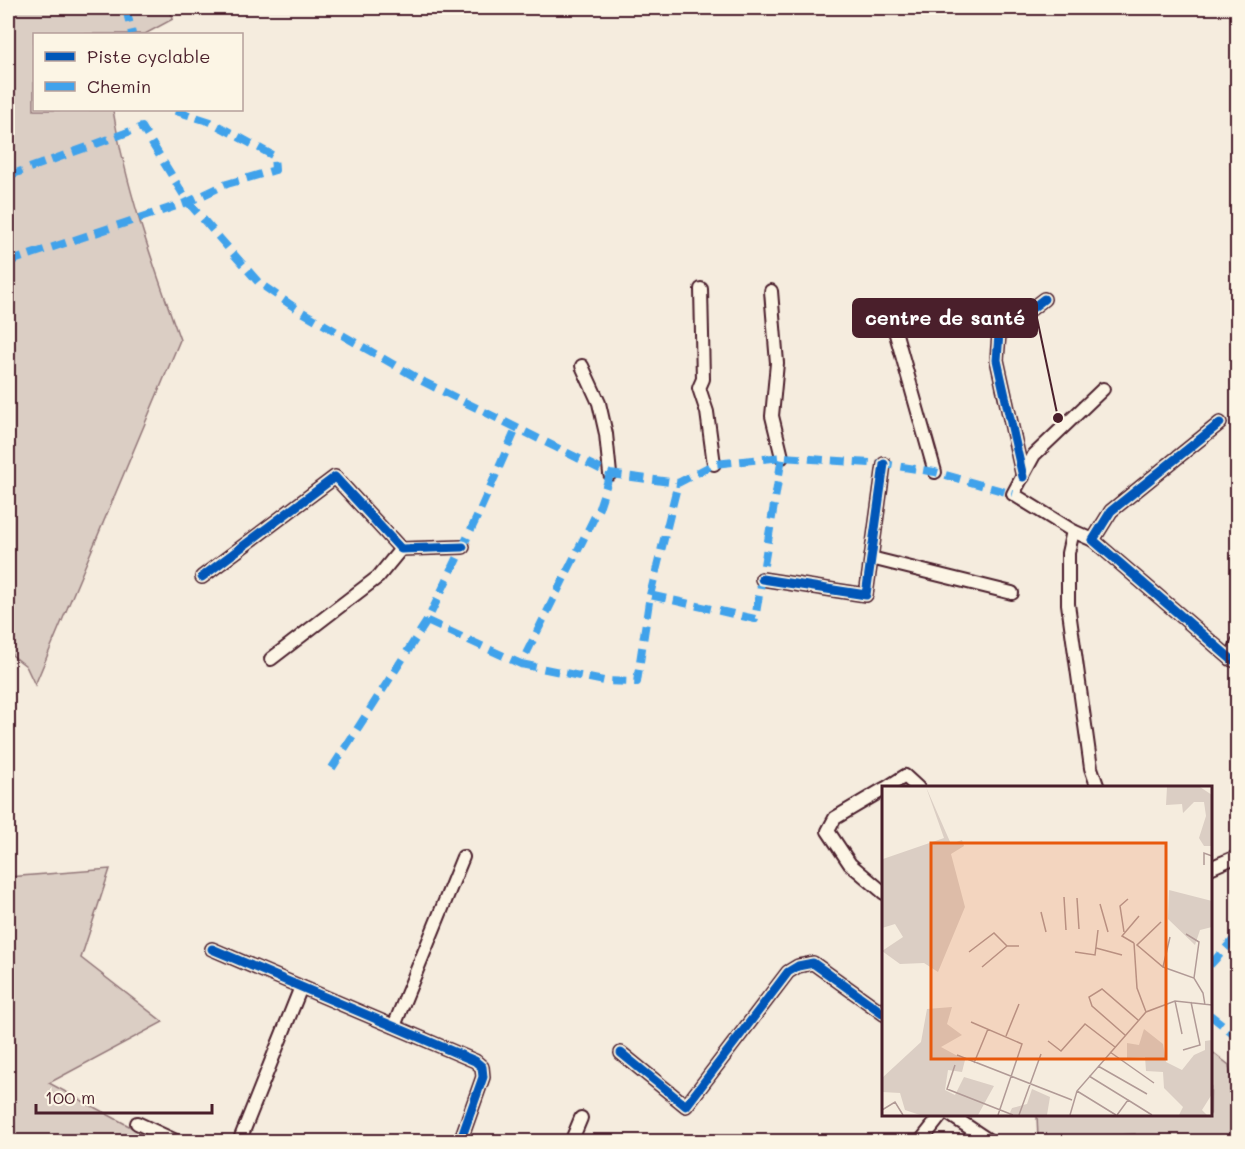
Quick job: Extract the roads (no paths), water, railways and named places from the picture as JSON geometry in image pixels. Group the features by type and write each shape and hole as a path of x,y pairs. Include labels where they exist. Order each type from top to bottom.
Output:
{"street":[{"path":"701,289 703,379 699,388 706,412 714,464"},
{"path":"771,291 777,363 772,416 782,457"},
{"path":"1023,477 997,360 999,334 1044,299"},
{"path":"894,327 935,472"},
{"path":"582,366 599,403 606,434 610,474"},
{"path":"1103,389 1034,455 1013,494 1073,531 1093,540 1234,660 1238,642"},
{"path":"1093,540 1111,511 1220,423"},
{"path":"762,579 866,595 884,464"},
{"path":"202,577 335,477 401,549"},
{"path":"1073,531 1068,553 1068,604 1091,768 1097,786"},
{"path":"271,659 378,577 401,549 463,547"},
{"path":"871,558 1012,593"},
{"path":"888,786 905,776 916,786"},
{"path":"882,790 835,819 828,831 850,864 882,891"},
{"path":"1212,867 1238,856"},
{"path":"394,1026 463,857"},
{"path":"212,949 475,1061 482,1067 483,1077 460,1142"},
{"path":"621,1053 686,1106 788,972 798,966 813,963 882,1013"},
{"path":"240,1142 301,987"},
{"path":"920,1142 940,1116"},
{"path":"952,1116 991,1142"},
{"path":"571,1142 581,1118"},
{"path":"137,1123 178,1142"}],"place":[{"name":"centre de santé","path":"1058,418"}]}
